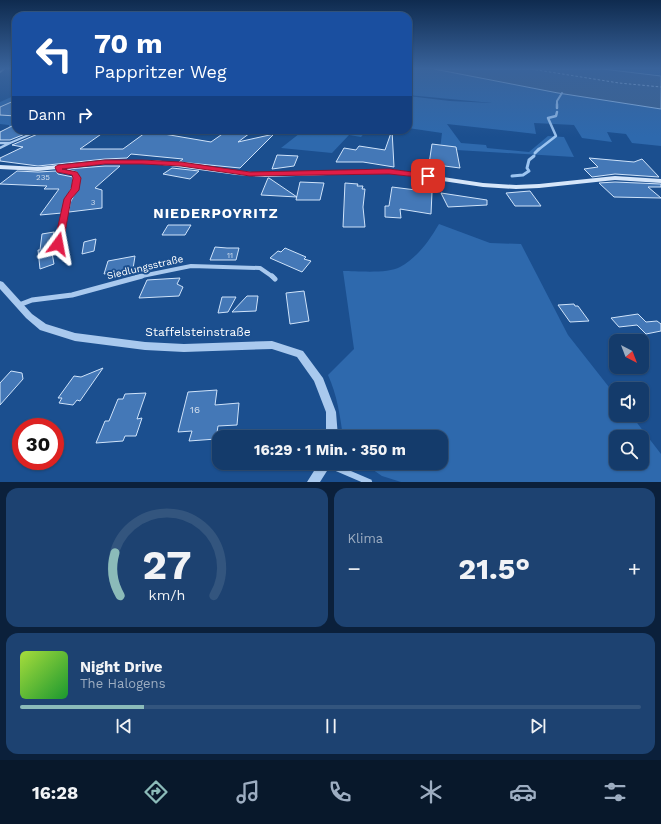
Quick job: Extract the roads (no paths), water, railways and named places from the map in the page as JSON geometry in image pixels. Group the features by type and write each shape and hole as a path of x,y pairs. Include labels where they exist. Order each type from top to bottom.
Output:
{"main road":[{"path":"0,167 27,169 105,162 142,162 168,163 237,173 265,175 389,172 483,185 516,186 539,186 615,178 661,181"}],"street":[{"path":"0,142 10,143"},
{"path":"0,148 10,143"},
{"path":"58,167 59,171 75,174 77,178 75,190 68,199 58,244"},
{"name":"Siedlungsstraße","path":"18,305 32,300 72,296 121,281 190,266 260,268 275,279"},
{"name":"Staffelsteinstraße","path":"0,284 18,305 43,327 75,337 145,346 184,348 272,345 300,354 318,378 331,412 332,430"},
{"path":"313,482 321,470"},
{"path":"341,470 368,482"}],"lane":[{"path":"10,143 31,134"}],"waterway":[{"path":"557,108 557,101 562,93"},
{"path":"538,150 556,136 548,118 556,116 557,112"},
{"path":"535,153 538,150"},
{"path":"512,176 523,175 529,171 527,168 529,160 534,156"}],"district":[{"name":"NIEDERPOYRITZ","path":"216,213"}]}
